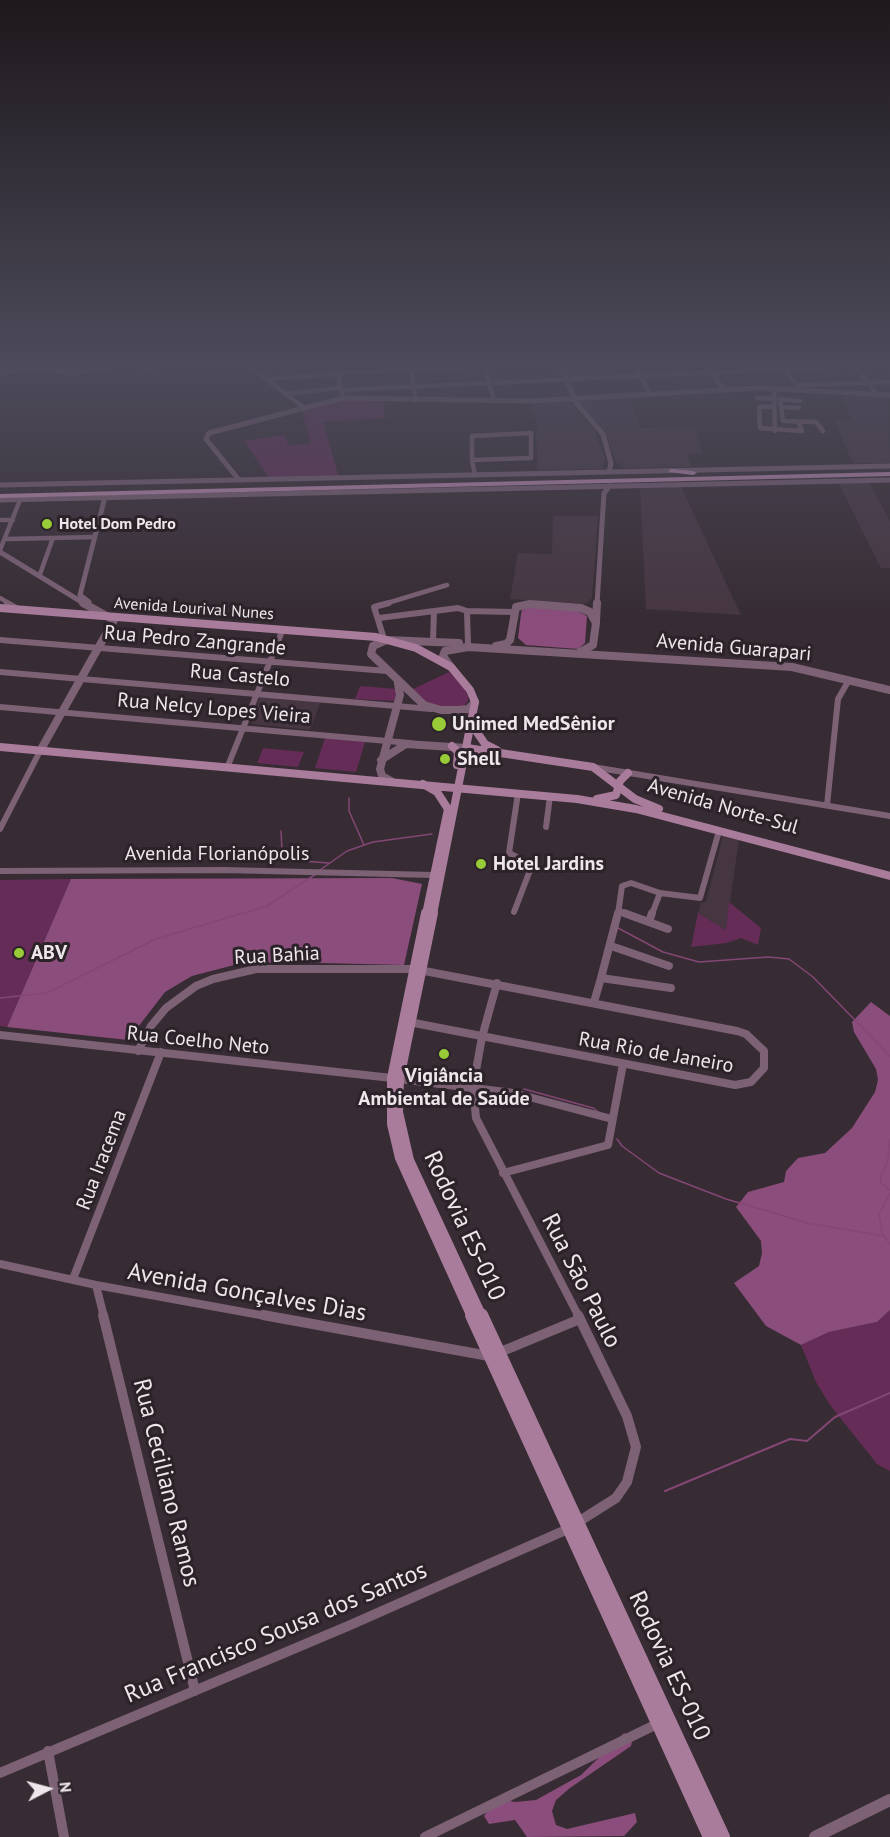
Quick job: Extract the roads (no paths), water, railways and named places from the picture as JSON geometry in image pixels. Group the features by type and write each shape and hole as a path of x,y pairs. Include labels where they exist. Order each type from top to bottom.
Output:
{"main road":[{"path":"649,480 717,475 890,470"},
{"path":"0,487 568,478 649,480 890,470"},
{"path":"643,471 649,480"},
{"path":"671,471 717,475"},
{"path":"699,484 753,477"},
{"path":"0,498 500,483 568,478"},
{"path":"568,478 576,487"},
{"path":"500,483 538,488"},
{"name":"Avenida Lourival Nunes","path":"0,608 112,618 131,616 385,640"},
{"path":"75,615 90,612 92,608"},
{"path":"385,640 416,648 451,667 470,690 475,702"},
{"name":"Rodovia ES-010","path":"395,1079 409,1022 417,970 441,878 475,702"},
{"path":"472,725 485,744 508,754"},
{"path":"452,746 458,752 456,774 458,783"},
{"name":"Avenida Norte-Sul","path":"0,747 398,783 458,783 518,793 577,799 636,809 890,876"},
{"name":"Avenida Norte-Sul","path":"467,748 593,767 635,799 657,809 890,871"},
{"path":"577,799 610,798 616,795 620,788 620,781 628,773"},
{"name":"Rodovia ES-010","path":"423,784 439,794 448,809 395,1079 392,1124 400,1158 573,1526 723,1837"},
{"name":"Rodovia ES-010","path":"573,1526 657,1724 710,1837"}],"street":[{"path":"214,450 239,480"},
{"path":"472,450 475,475"},
{"path":"472,460 531,458 531,450"},
{"path":"607,450 611,463 609,472"},
{"path":"611,463 622,472"},
{"path":"0,487 475,475 568,478 609,472 643,471 890,470"},
{"path":"0,498 21,500 576,487 610,486 649,480 699,484 890,480"},
{"path":"596,486 604,493"},
{"path":"608,655 596,650 593,645 604,493 610,486"},
{"path":"105,497 80,595 106,610 131,616"},
{"path":"0,829 40,751 99,648 112,618 0,551 7,539 21,500"},
{"path":"0,520 13,520"},
{"path":"7,539 95,537"},
{"path":"40,574 53,538"},
{"path":"56,585 73,589 82,584"},
{"path":"385,640 374,607 447,585"},
{"path":"581,608 590,605 598,597"},
{"path":"0,598 20,610"},
{"path":"441,710 420,704 371,654 373,646 385,640 504,645 510,640 513,612 516,606 525,604 581,608 592,613 596,623"},
{"path":"379,618 462,608 467,611 513,612"},
{"path":"433,641 434,611"},
{"path":"467,611 468,644"},
{"path":"227,768 283,629"},
{"path":"511,633 516,644 535,651"},
{"name":"Rua Pedro Zangrande","path":"0,640 387,671"},
{"path":"573,653 586,651 593,645"},
{"name":"Avenida Guarapari","path":"451,667 444,653 454,647 792,667 889,688"},
{"name":"Rua Castelo","path":"0,672 441,710 464,710 475,702"},
{"path":"827,806 838,699 849,680"},
{"path":"398,683 400,695 381,760 382,776 398,783"},
{"name":"Rua Nelcy Lopes Vieira","path":"0,707 425,744"},
{"name":"Avenida Norte-Sul","path":"381,760 402,745 425,744 467,748"},
{"path":"593,767 890,816"},
{"path":"514,912 532,865 509,853 518,793"},
{"path":"546,828 550,796"},
{"path":"594,1002 611,946 622,886 631,883 660,893 695,899 702,897 718,831"},
{"name":"Avenida Florianópolis","path":"0,871 223,870 395,872 434,875"},
{"path":"649,922 660,893"},
{"path":"619,911 668,929"},
{"path":"611,946 669,966"},
{"name":"Rua Bahia","path":"138,1051 151,1026 166,1008 188,991 213,979 256,969 417,970"},
{"name":"Rua Rio de Janeiro","path":"409,1022 623,1065 744,1085 758,1077 764,1068 765,1060 759,1045 746,1034 594,1002 417,970"},
{"path":"601,978 671,988"},
{"name":"Rua São Paulo","path":"497,984 482,1037 473,1087 476,1118 580,1319 627,1416 636,1447 627,1482 616,1498 573,1526"},
{"name":"Rua Coelho Neto","path":"0,1035 473,1087 537,1098 612,1119"},
{"name":"Rua Iracema","path":"73,1279 161,1052"},
{"path":"503,1173 608,1145 623,1065"},
{"name":"Avenida Gonçalves Dias","path":"0,1264 96,1285 493,1354"},
{"name":"Rua Ceciliano Ramos","path":"96,1285 195,1691"},
{"path":"493,1354 580,1319"},
{"name":"Rua Francisco Sousa dos Santos","path":"0,1773 195,1691 573,1526"},
{"path":"425,1837 657,1724"},
{"path":"48,1751 64,1837"},
{"path":"814,1837 890,1800"}],"waterway":[{"path":"349,798 349,811 364,845"},
{"path":"281,831 282,850 288,860 329,863"},
{"path":"320,870 347,851 373,842 432,834"},
{"path":"0,998 47,993 156,939 267,906 316,874"},
{"path":"618,928 663,952 699,962 768,957 789,959 813,977 890,1056"},
{"path":"524,1089 593,1108 600,1113"},
{"path":"617,1139 622,1146 659,1173 726,1199 808,1223 884,1236"},
{"path":"890,1139 888,1160 880,1177 881,1183 890,1190"},
{"path":"890,1193 879,1215 882,1233 890,1244"},
{"path":"665,1491 790,1439 807,1441 835,1417 890,1393"}],"place":[{"name":"Hotel Dom Pedro","path":"47,524"},
{"name":"Unimed MedSênior","path":"439,724"},
{"name":"Shell","path":"445,759"},
{"name":"Hotel Jardins","path":"481,864"},
{"name":"ABV","path":"19,953"},
{"name":"Vigiância Ambiental de Saúde","path":"444,1054"}]}
